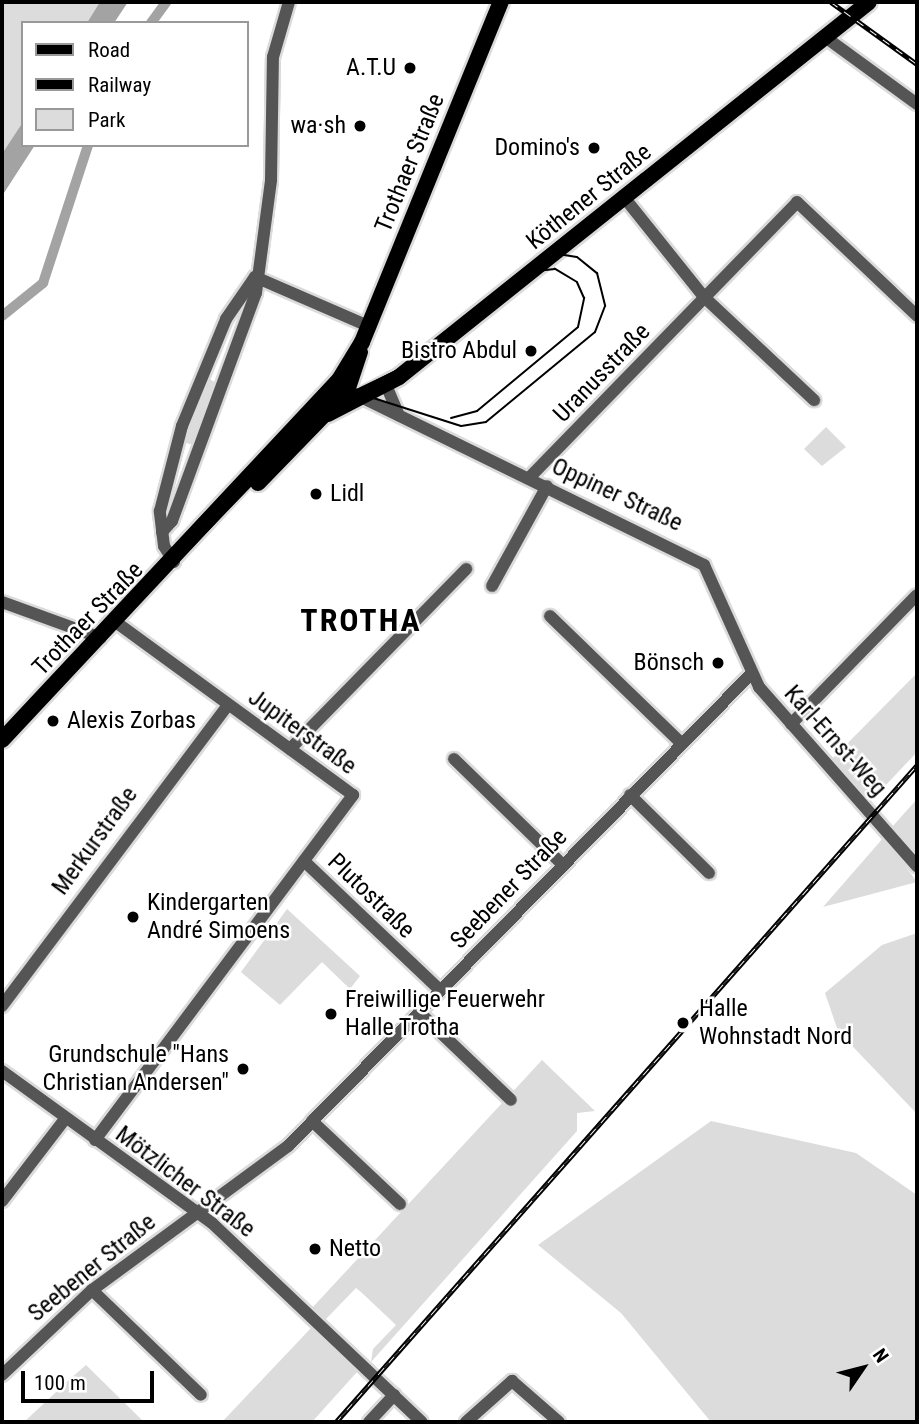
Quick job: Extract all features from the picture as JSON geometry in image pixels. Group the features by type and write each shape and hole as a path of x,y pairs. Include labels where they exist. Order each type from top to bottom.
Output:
{"main road":[{"name":"Trothaer Straße","path":"2,740 235,497 348,364 365,334 501,2"},
{"name":"Köthener Straße","path":"328,414 354,392 386,385 825,37 864,3"},
{"name":"Trothaer Straße","path":"354,392 365,334"},
{"name":"Trothaer Straße","path":"235,497 265,477 328,414"}],"street":[{"path":"162,532 197,451 251,307 271,180 273,57 289,2"},
{"path":"825,37 917,104"},
{"path":"623,196 704,297 814,400"},
{"name":"Uranusstraße","path":"530,477 797,202 917,316"},
{"path":"174,562 162,532 160,511 177,443 205,367 239,301 256,277"},
{"path":"256,277 365,334"},
{"path":"239,301 251,307"},
{"path":"348,364 354,392"},
{"path":"205,367 226,377"},
{"path":"386,385 391,407 402,418"},
{"name":"Oppiner Straße","path":"354,392 704,565 751,674"},
{"path":"177,443 197,451"},
{"path":"492,586 547,486"},
{"path":"290,749 466,569"},
{"path":"791,724 917,595"},
{"path":"2,602 102,638"},
{"path":"550,615 680,741"},
{"name":"Jupiterstraße","path":"95,1140 353,794 116,622"},
{"name":"Karl-Ernst-Weg","path":"751,674 791,724 917,866"},
{"name":"Seebener Straße","path":"2,1375 92,1290 312,1121 631,795 680,741 751,674"},
{"name":"Merkurstraße","path":"2,1006 228,705"},
{"path":"454,759 562,864"},
{"path":"631,795 709,873"},
{"name":"Plutostraße","path":"304,861 440,990"},
{"path":"419,1012 510,1100"},
{"name":"Mötzlicher Straße","path":"2,1071 196,1212 422,1422"},
{"path":"2,1201 65,1119"},
{"path":"312,1121 400,1204"},
{"path":"92,1290 201,1395"},
{"path":"466,1422 512,1381 559,1422"},
{"path":"369,1422 394,1395"}],"green space":[{"path":"2,2 111,2 98,21 21,21 21,138 2,166"},
{"path":"206,377 218,384 194,445 182,442"},
{"path":"826,427 846,447 822,466 804,449"},
{"path":"917,673 917,752 869,803 830,761"},
{"path":"917,799 917,857 892,827"},
{"path":"884,837 917,882 823,907"},
{"path":"287,909 360,976 350,989 322,962 280,1005 241,972"},
{"path":"917,933 917,1114 838,1031 825,993 882,945"},
{"path":"542,1060 595,1111 577,1113 577,1131 371,1362 373,1349 396,1325 361,1292 356,1288 325,1320 312,1308"},
{"path":"711,1121 856,1153 917,1195 917,1422 711,1422 621,1313 538,1245"},
{"path":"311,1328 357,1372 312,1422 222,1422"},
{"path":"86,1365 144,1422 24,1422 70,1379"}],"shaded area":[{"path":"100,2 128,2 115,21 88,21"},
{"path":"21,125 21,147 34,147 2,196 2,154"}],"waterway":[{"path":"152,21 166,2"},
{"path":"2,316 43,283 87,147"}],"tram line":[{"path":"2,738 315,410 402,368 552,253 577,257 597,273 605,306 595,332 486,422 461,426 364,395 325,409 2,742"},
{"path":"451,418 477,411 578,327 584,298 577,282 555,269 527,272"}],"railway":[{"path":"831,2 917,64"},
{"path":"336,1422 917,765"}],"place":[{"name":"A.T.U","path":"410,68"},
{"name":"wa·sh","path":"360,126"},
{"name":"Domino's","path":"594,148"},
{"name":"Bistro Abdul","path":"531,351"},
{"name":"Lidl","path":"316,494"},
{"name":"Bönsch","path":"718,663"},
{"name":"Alexis Zorbas","path":"53,721"},
{"name":"Kindergarten André Simoens","path":"133,917"},
{"name":"Freiwillige Feuerwehr Halle Trotha","path":"331,1014"},
{"name":"Halle Wohnstadt Nord","path":"683,1023"},
{"name":"Grundschule \"Hans Christian Andersen\"","path":"243,1069"},
{"name":"Netto","path":"315,1249"}],"district":[{"name":"TROTHA","path":"361,620"}]}
